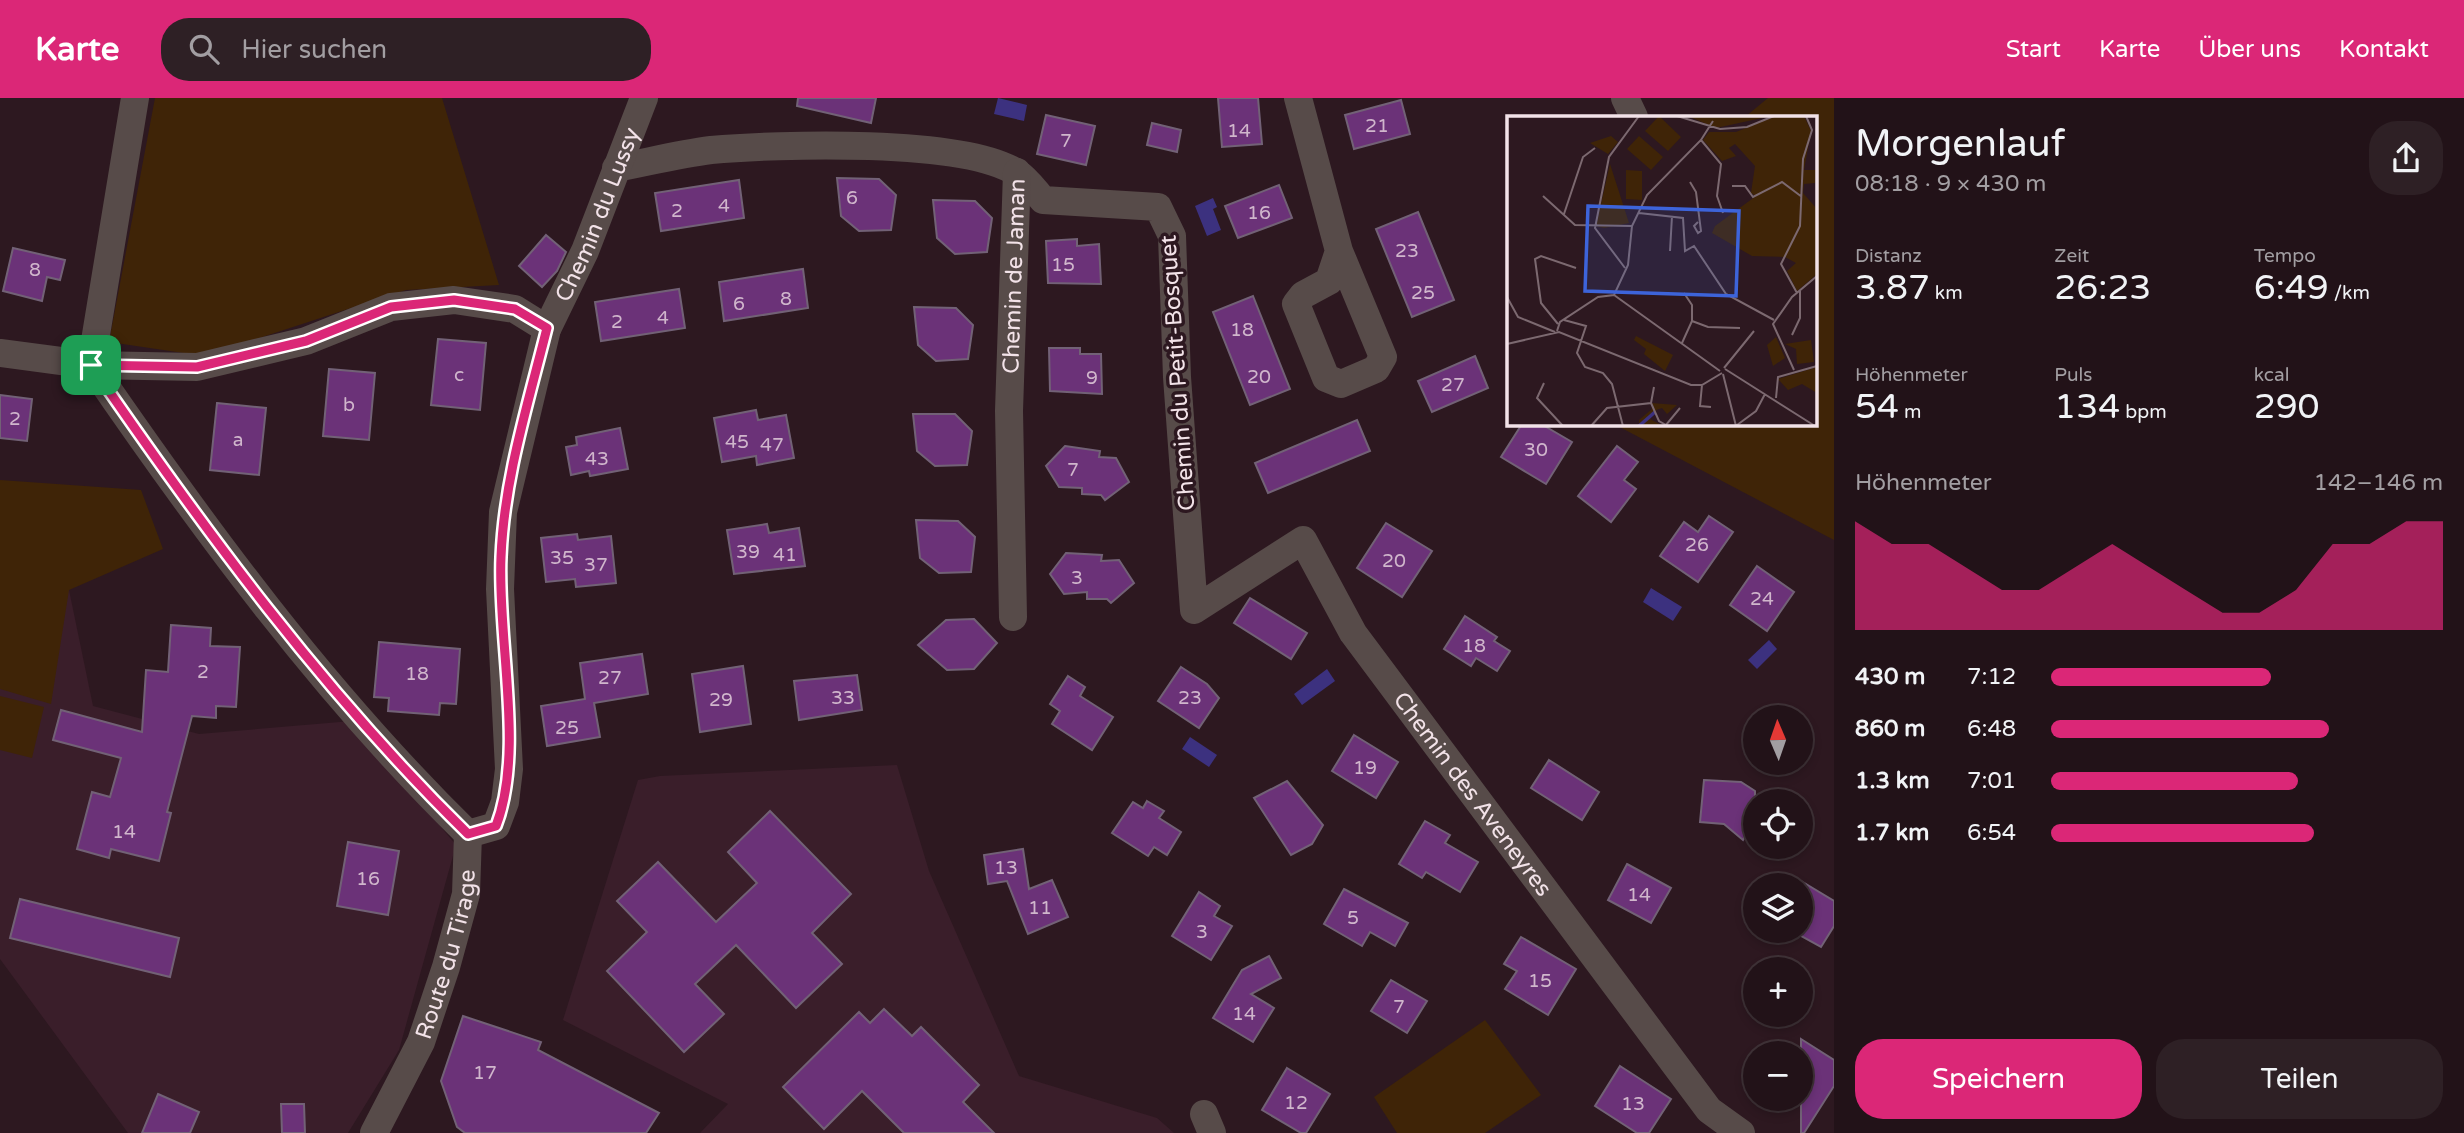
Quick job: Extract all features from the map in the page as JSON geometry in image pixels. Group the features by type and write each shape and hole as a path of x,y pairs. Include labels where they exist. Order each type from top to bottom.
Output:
{"street":[{"path":"135,98 91,365 246,583 328,683 414,781 468,834"},
{"name":"Chemin du Lussy","path":"547,328 585,251 644,98"},
{"path":"1298,98 1339,251"},
{"path":"1625,98 1634,116"},
{"name":"Chemin de Jaman","path":"616,168 709,150 794,146 965,153 1017,172 1009,411 1013,617"},
{"name":"Chemin du Petit-Bosquet","path":"1017,172 1044,200 1158,207 1172,236 1177,377 1195,610"},
{"path":"0,353 91,365 197,367 306,341 391,307 454,300 515,309 547,328"},
{"name":"Route du Tirage","path":"374,1133 421,1042 446,967 466,894 468,834 496,826 508,786 500,590 503,512 547,328"},
{"name":"Chemin des Aveneyres","path":"1195,610 1303,540 1353,633 1405,704 1709,1110 1741,1133"}],"shaded area":[{"path":"155,98 442,98 499,285 406,290 204,356 109,342"},
{"path":"998,98 1027,105 1024,121 994,114"},
{"path":"1768,98 1834,98 1834,540 1616,425 1816,425 1816,116 1746,116"},
{"path":"1213,198 1217,207 1213,209 1221,230 1207,236 1195,206"},
{"path":"0,480 141,490 163,549 69,590 51,704 0,689"},
{"path":"0,582 69,590 93,706 199,734 352,721 456,845 399,1050 348,1133 128,1133 0,959"},
{"path":"1651,588 1682,607 1673,621 1643,602"},
{"path":"1769,640 1777,649 1757,669 1748,660"},
{"path":"1327,669 1335,681 1302,705 1294,694"},
{"path":"0,696 44,707 32,758 0,750"},
{"path":"1190,737 1217,755 1209,767 1182,749"},
{"path":"897,765 929,871 1019,1076 1157,1118 1174,1133 700,1133 728,1104 563,1020 638,780 660,776"},
{"path":"1485,1020 1541,1095 1485,1133 1397,1133 1374,1097"}],"building":[{"path":"798,98 876,98 871,123 797,106"},
{"path":"1218,98 1258,98 1262,144 1222,147"},
{"path":"1401,100 1410,134 1354,149 1345,115"},
{"path":"1046,115 1095,126 1086,165 1037,154"},
{"path":"1152,123 1181,130 1177,152 1147,145"},
{"path":"837,178 879,179 896,195 891,230 859,231 841,216"},
{"path":"739,180 744,218 661,231 655,193"},
{"path":"1279,185 1292,218 1238,238 1225,206"},
{"path":"933,200 975,201 992,218 987,252 955,254 937,238"},
{"path":"1418,212 1454,300 1412,317 1376,229"},
{"path":"546,235 566,252 557,271 542,287 519,266"},
{"path":"1077,239 1077,246 1099,244 1101,284 1048,283 1046,241"},
{"path":"13,248 65,260 60,280 47,277 42,301 3,291"},
{"path":"803,269 808,308 724,321 719,282"},
{"path":"679,289 685,328 601,341 595,302"},
{"path":"1253,296 1290,389 1250,405 1213,312"},
{"path":"914,307 956,308 973,325 968,359 936,361 918,345"},
{"path":"438,339 486,343 480,410 431,405"},
{"path":"1049,348 1080,348 1080,354 1101,354 1102,394 1050,391"},
{"path":"1475,356 1488,388 1432,412 1418,381"},
{"path":"329,369 375,373 369,440 323,436"},
{"path":"0,395 32,399 27,441 0,438"},
{"path":"217,403 266,408 259,475 210,470"},
{"path":"756,410 758,420 786,415 794,458 757,465 756,456 722,462 714,418"},
{"path":"913,414 955,414 972,431 967,465 935,466 917,451"},
{"path":"1357,420 1370,451 1268,493 1255,463"},
{"path":"1521,425 1543,425 1572,442 1546,484 1501,457"},
{"path":"620,428 628,469 590,476 589,471 571,475 566,447 577,445 576,437"},
{"path":"1065,446 1100,451 1099,457 1116,458 1129,482 1105,500 1101,495 1082,494 1082,488 1059,487 1046,466"},
{"path":"1617,446 1638,462 1624,480 1636,489 1611,522 1578,496"},
{"path":"1709,516 1733,532 1698,582 1660,556 1684,522 1698,532"},
{"path":"916,520 958,521 975,537 971,572 939,573 920,558"},
{"path":"1386,523 1432,551 1402,597 1357,568"},
{"path":"767,524 769,533 799,528 805,566 734,574 727,530"},
{"path":"577,534 578,540 611,536 616,583 576,587 575,579 546,582 541,538"},
{"path":"1066,553 1102,555 1101,561 1119,560 1134,583 1111,603 1107,599 1087,599 1087,592 1064,594 1050,574"},
{"path":"1757,566 1794,592 1767,631 1730,605"},
{"path":"1250,598 1307,633 1291,659 1234,623"},
{"path":"1465,616 1497,637 1494,641 1510,651 1497,671 1476,658 1471,666 1444,649"},
{"path":"974,619 997,643 974,669 947,670 918,645 946,620"},
{"path":"171,625 211,628 210,646 240,647 236,707 216,706 216,718 192,716 167,812 171,813 159,861 111,849 109,858 77,849 92,792 110,797 121,758 53,740 61,710 142,732 146,670 168,672"},
{"path":"379,642 460,649 456,704 440,703 439,715 388,711 389,698 374,697"},
{"path":"642,654 648,694 594,703 600,737 547,746 541,706 585,699 580,663"},
{"path":"743,666 751,724 700,732 692,674"},
{"path":"1181,667 1207,684 1219,698 1199,728 1158,701"},
{"path":"857,675 862,710 799,720 794,681"},
{"path":"1068,676 1085,687 1080,696 1113,717 1092,750 1052,724 1060,711 1050,704"},
{"path":"1354,735 1398,762 1376,798 1332,771"},
{"path":"1549,760 1599,792 1582,820 1531,788"},
{"path":"1704,780 1741,782 1752,789 1743,789 1743,840 1724,824 1700,822"},
{"path":"1287,781 1323,825 1312,844 1291,855 1254,798"},
{"path":"1147,801 1164,811 1159,818 1181,832 1167,855 1154,847 1148,856 1112,833 1133,802 1143,808"},
{"path":"770,811 851,894 812,933 842,964 796,1008 736,945 695,984 724,1014 684,1052 607,971 647,932 617,901 658,862 716,922 757,883 728,852"},
{"path":"1425,821 1450,835 1445,843 1478,862 1460,892 1426,872 1422,878 1399,864"},
{"path":"348,842 399,851 388,915 337,906"},
{"path":"1023,849 1029,889 1052,880 1068,917 1028,934 1007,881 988,884 984,855"},
{"path":"1627,864 1671,888 1651,923 1608,900"},
{"path":"1813,888 1834,901 1834,926 1821,947 1813,943"},
{"path":"1344,889 1408,923 1395,946 1370,932 1362,946 1324,924"},
{"path":"1199,892 1220,906 1214,916 1232,926 1211,960 1172,936"},
{"path":"20,899 179,938 170,977 10,938"},
{"path":"1521,937 1576,969 1548,1015 1505,989 1517,971 1504,964"},
{"path":"1269,956 1281,978 1251,994 1274,1008 1253,1042 1213,1018 1242,970"},
{"path":"1391,980 1427,1001 1407,1033 1371,1011"},
{"path":"884,1009 912,1036 921,1027 979,1085 963,1102 994,1133 904,1133 862,1091 824,1129 783,1087 859,1012 870,1023"},
{"path":"463,1016 541,1042 538,1050 659,1113 646,1133 465,1133 457,1127 441,1081"},
{"path":"1813,1047 1834,1060 1834,1086 1804,1133 1801,1133 1801,1111 1813,1111"},
{"path":"1620,1066 1671,1099 1649,1133 1637,1133 1595,1106"},
{"path":"1287,1068 1330,1094 1306,1133 1301,1133 1262,1110"},
{"path":"158,1094 199,1112 190,1133 142,1133"},
{"path":"281,1104 304,1104 305,1133 282,1133"}],"route":[{"path":"454,300 515,309 547,328 503,512 500,590 509,769 505,802 496,826 468,834 414,781 328,683 246,583 91,365 197,367 306,341 391,307 454,300"}]}
